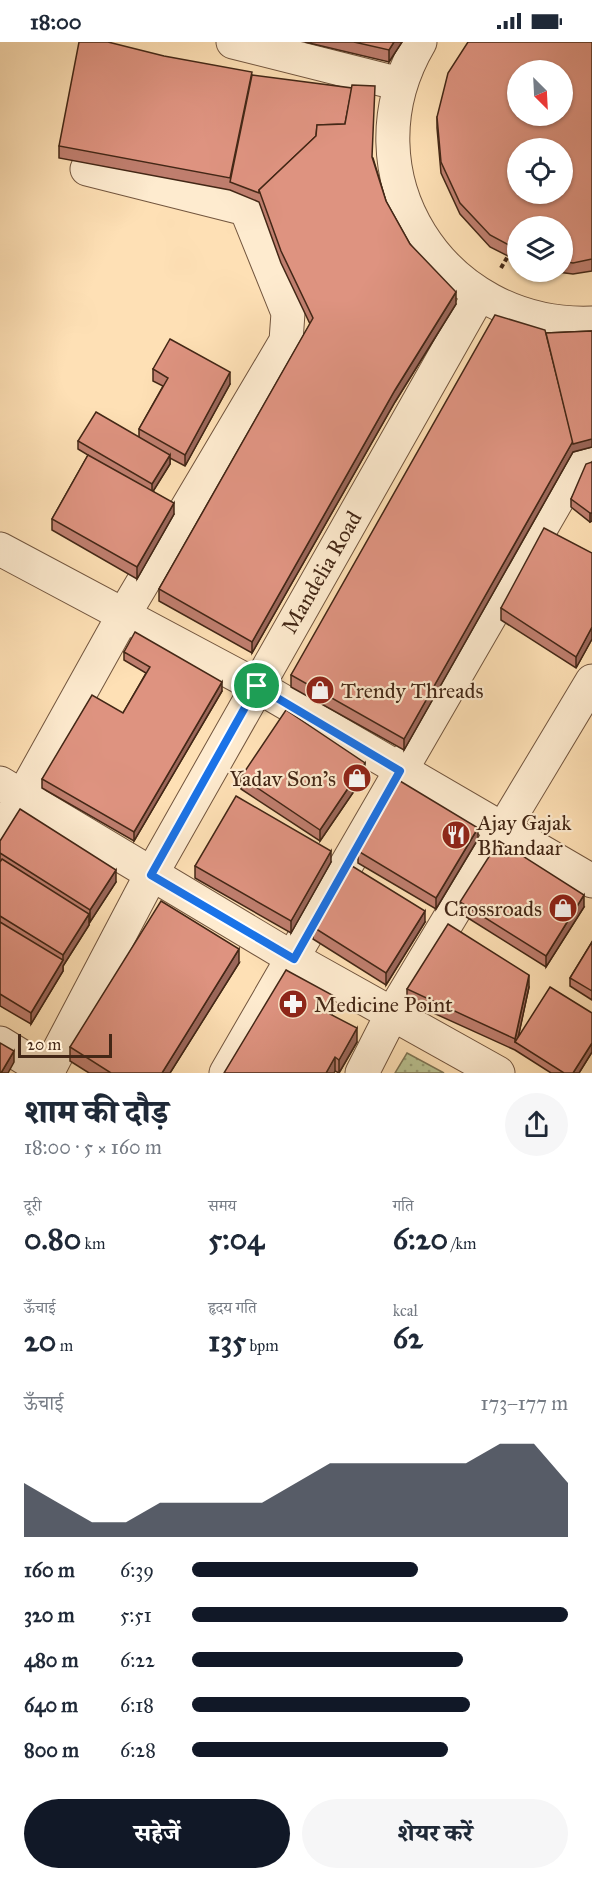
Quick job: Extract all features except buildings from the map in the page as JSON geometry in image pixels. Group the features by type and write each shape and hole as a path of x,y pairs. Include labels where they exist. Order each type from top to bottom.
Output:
{"street":[{"path":"233,42 400,84"},
{"path":"420,42 400,84 394,118 393,152 399,187 411,219 429,249 452,274 489,283 508,310 539,320 592,323"},
{"path":"0,837 11,789 123,616 286,341 288,313 246,208 87,169"},
{"name":"Mandelia Road","path":"48,1073 151,875 489,283"},
{"path":"226,1073 294,959 574,471 592,456"},
{"path":"0,549 257,686 592,881"},
{"path":"362,1073 392,1014 501,829 592,681"},
{"path":"11,789 294,959 498,1073"},
{"path":"0,1043 48,1073"}],"path":[{"path":"489,283 507,257"}],"green space":[{"path":"407,1053 444,1073 395,1073"}],"place":[{"name":"Trendy Threads","path":"320,690"},
{"name":"Yadav Son's","path":"357,778"},
{"name":"Ajay Gajak Bhandaar","path":"456,835"},
{"name":"Crossroads","path":"563,908"},
{"name":"Medicine Point","path":"293,1004"}],"route":[{"path":"257,686 400,771 294,959 151,875 257,686"}]}
